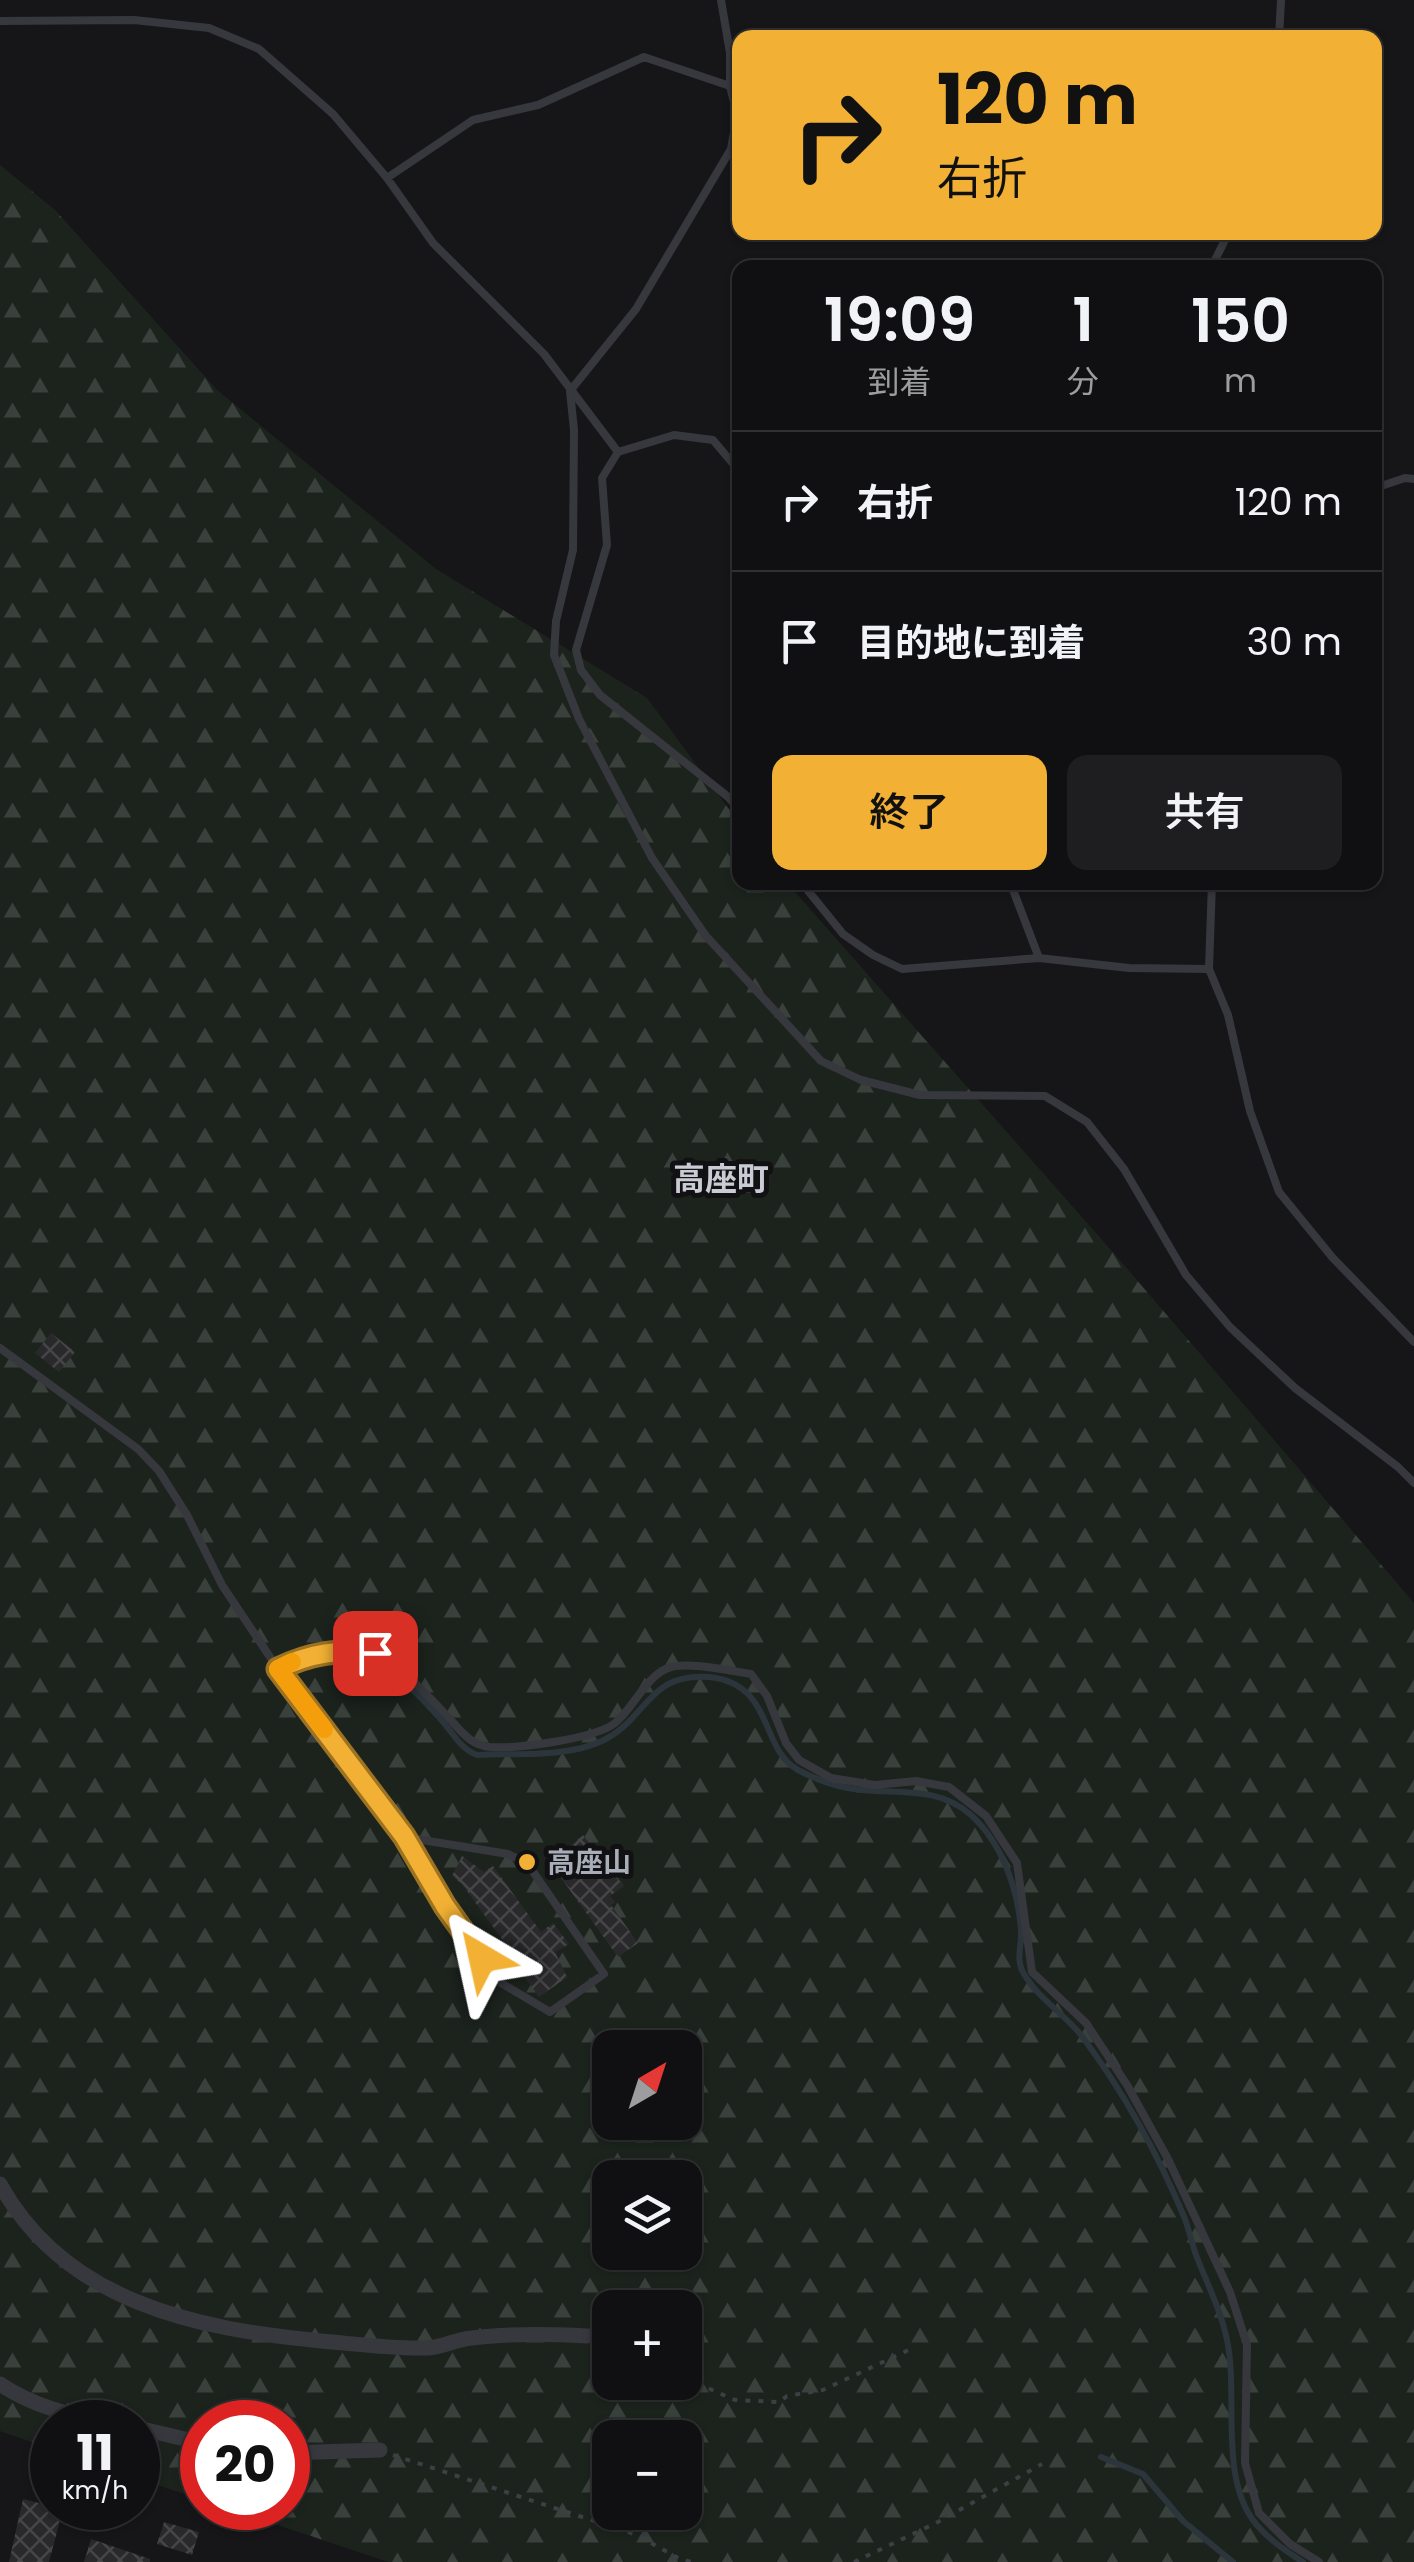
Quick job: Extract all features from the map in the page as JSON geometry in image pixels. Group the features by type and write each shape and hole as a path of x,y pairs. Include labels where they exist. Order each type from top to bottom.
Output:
{"street":[{"path":"0,2184 16,2213 39,2238 81,2272 132,2302 176,2317 268,2336 375,2346 432,2348 488,2336 586,2336"},
{"path":"0,2384 30,2401"},
{"path":"310,2452 380,2450"}],"lane":[{"path":"721,0 732,95"},
{"path":"1279,30 1281,0"},
{"path":"0,21 134,20 209,28 259,49 333,114 387,178 433,242 544,354 618,452"},
{"path":"387,178 473,120 538,106 644,57 730,86"},
{"path":"732,144 636,310 570,391 574,430 573,550 556,622 554,655 579,719 652,858 706,936 821,1061 861,1080 920,1095 1046,1096 1088,1122 1110,1147 1186,1275 1230,1327 1295,1388 1398,1466 1414,1483"},
{"path":"732,463 713,440 674,435 618,452 602,478 606,544 576,650 582,670 600,694 732,801"},
{"path":"1382,486 1414,479"},
{"path":"807,890 843,934 874,956 902,969 1039,958 1129,968 1210,969"},
{"path":"1013,890 1039,958"},
{"path":"1212,890 1210,969 1228,1015 1250,1110 1278,1192 1332,1257 1414,1342"},
{"path":"0,1348 138,1448 158,1471 222,1585 278,1669 404,1836 445,1906 502,1984 550,2012 604,1974 527,1864 508,1854 404,1836"},
{"path":"278,1669 300,1658 343,1649 375,1653 414,1681 473,1744 493,1747 588,1737 615,1724 648,1684 668,1668 710,1668 751,1674 768,1696 786,1743 800,1760 831,1778 874,1785 916,1781 949,1787 986,1816 1017,1863 1032,1972 1086,2023 1128,2086 1168,2158 1230,2292 1247,2344 1245,2463 1259,2512 1290,2544 1318,2562"}],"path":[{"path":"702,2385 735,2400 779,2402 787,2396 823,2390 915,2347"},
{"path":"380,2450 637,2536 691,2562"},
{"path":"854,2562 1042,2464"}],"green space":[{"path":"0,165 55,210 217,390 436,569 647,698 732,813 732,890 793,890 1117,1257 1414,1603 1414,2562 389,2562 293,2530 310,2530 310,2400 180,2400 180,2492 160,2486 160,2400 30,2400 30,2441 0,2431"}],"building":[{"path":"51,1333 75,1352 59,1372 35,1353"},
{"path":"583,1835 624,1886 610,1896 615,1902 611,1905 638,1943 618,1957 546,1857 560,1847 563,1852"},
{"path":"462,1856 484,1872 493,1866 541,1932 553,1923 569,1944 555,1952 567,1977 539,1997 519,1969 522,1967 462,1884 452,1876"},
{"path":"23,2499 30,2501 30,2530 57,2530 49,2562 9,2562"},
{"path":"164,2522 180,2527 180,2530 199,2532 192,2555 157,2544"},
{"path":"91,2539 150,2559 150,2562 84,2562"}],"waterway":[{"path":"312,1663 353,1657 383,1667 417,1693 463,1746 477,1755 542,1754 590,1746 619,1731 650,1698 673,1682 709,1677 730,1682 745,1692 756,1704 777,1748 798,1770 848,1788 943,1798 971,1815 1000,1853 1012,1883 1019,1914 1021,1969 1036,1990 1081,2035 1111,2078 1175,2195 1227,2340 1233,2460 1244,2505 1266,2535 1303,2562"},
{"path":"1101,2457 1143,2474 1183,2521 1233,2562"}],"slow traffic":[{"path":"292,1662 278,1669 324,1729"}],"place":[{"name":"高座山","path":"527,1862"}],"district":[{"name":"高座町","path":"721,1179"}],"route":[{"path":"375,1653 343,1649 300,1658 278,1669 404,1836 445,1906 482,1958"}]}
